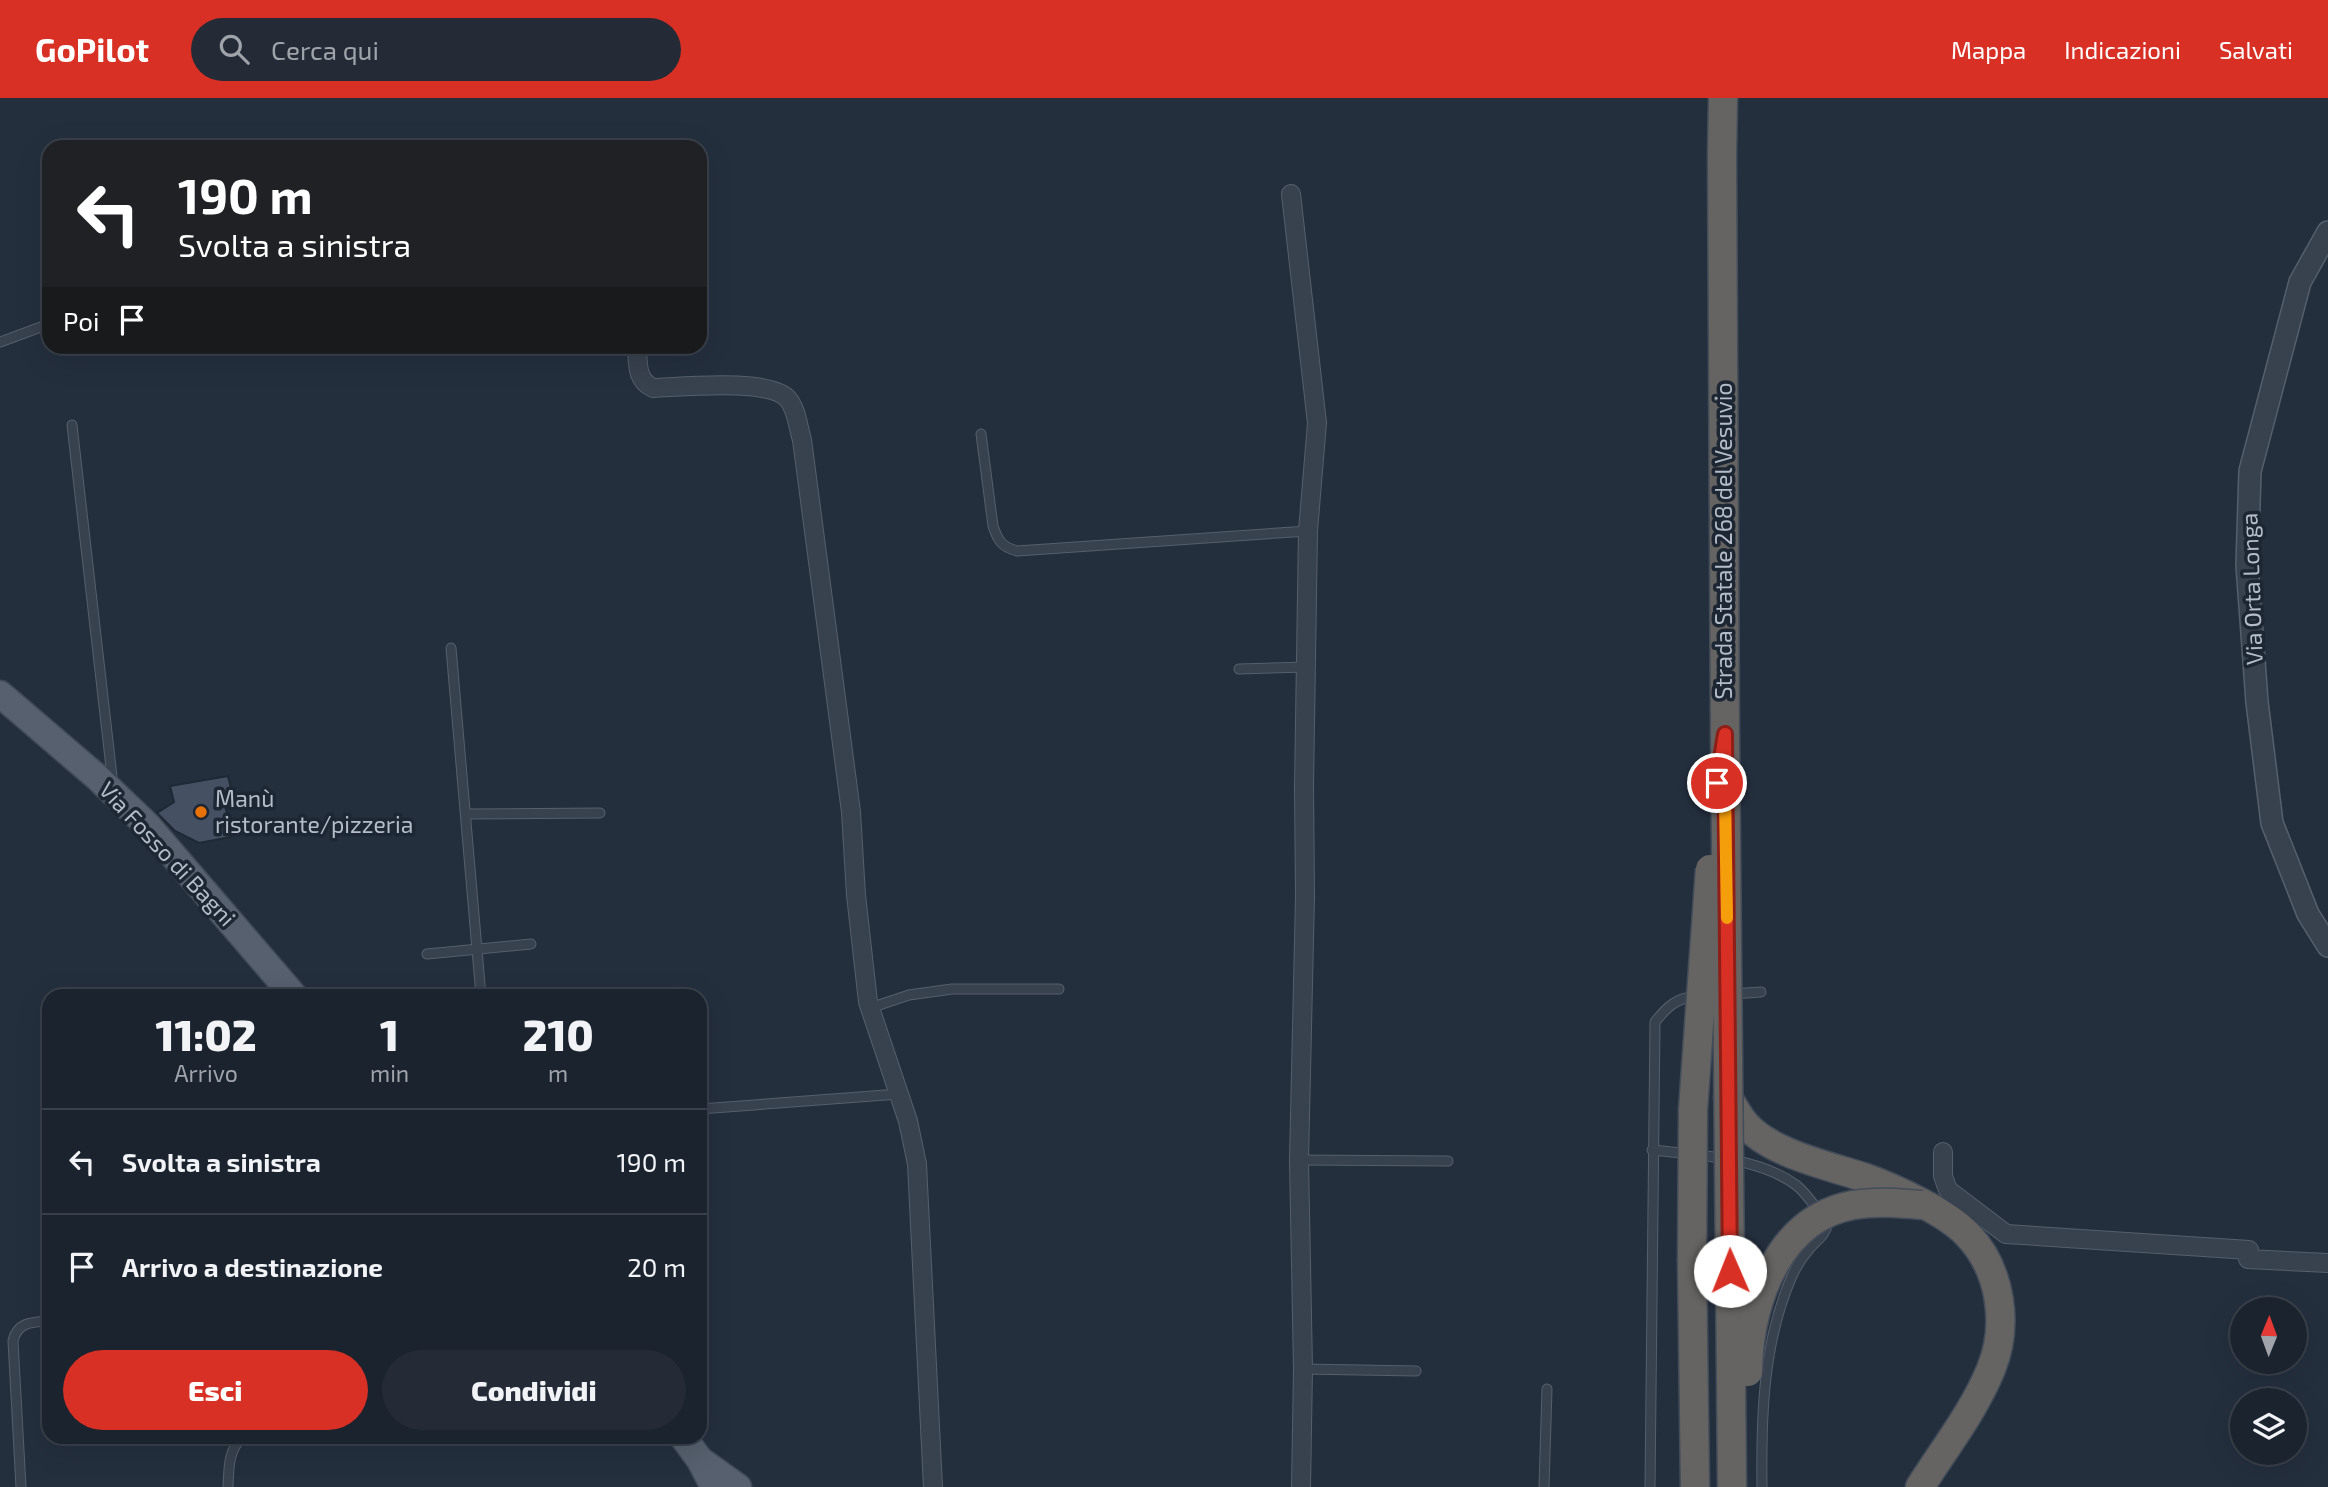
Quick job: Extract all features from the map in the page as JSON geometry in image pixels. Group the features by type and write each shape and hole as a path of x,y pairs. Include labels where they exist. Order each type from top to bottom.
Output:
{"highway":[{"name":"Strada Statale 268 del Vesuvio","path":"1723,98 1721,155 1732,1487"},
{"path":"1695,1487 1693,1110 1714,808 1725,734"},
{"path":"1728,1098 1747,1126 1772,1145 1889,1186 1946,1218 1968,1234 1983,1255 1998,1294 2001,1320 1999,1343 1992,1366 1972,1407 1920,1487"},
{"path":"1742,1487 1750,1340 1761,1295 1776,1260 1789,1241 1828,1212 1852,1205 1880,1202 1922,1205"}],"main road":[{"name":"Via Fosso di Bagni","path":"0,694 148,826 288,989"},
{"path":"688,1444 714,1487"},
{"path":"700,1460 738,1487"}],"street":[{"path":"1291,194 1317,423 1308,531 1299,1160 1303,1369 1301,1487"},
{"name":"Via Orta Longa","path":"2328,232 2300,282 2250,471 2247,565 2257,702 2272,823 2308,914 2328,946"},
{"path":"637,354 638,372 645,384 653,388 767,387 786,397 794,410 802,440 851,812 856,895 870,1008 908,1121 917,1164 933,1487"},
{"path":"1943,1152 1943,1176 1948,1190 2006,1234 2249,1250 2248,1259 2328,1263"}],"lane":[{"path":"0,342 42,327"},
{"path":"72,425 114,793"},
{"path":"981,434 997,539 1004,547 1017,551 1308,531"},
{"path":"451,648 480,989"},
{"path":"1239,669 1307,667"},
{"path":"467,814 600,813"},
{"path":"427,954 531,944"},
{"path":"870,1008 909,995 952,989 1059,989"},
{"path":"1722,995 1761,992"},
{"path":"1650,1487 1655,1022 1668,1006 1683,997 1709,995"},
{"path":"707,1108 899,1094"},
{"path":"1652,1150 1715,1157 1759,1167 1797,1186 1828,1223 1826,1233 1810,1248 1793,1274 1776,1324 1765,1379 1762,1487"},
{"path":"1299,1160 1448,1161"},
{"path":"21,1487 13,1341 15,1332 22,1325 42,1321"},
{"path":"1303,1369 1416,1371"},
{"path":"1544,1487 1548,1389"},
{"path":"228,1487 229,1464 236,1444"}],"building":[{"path":"228,776 233,796 224,798 231,837 199,843 175,831 157,813 174,802 170,786"}],"slow traffic":[{"path":"1725,800 1727,918"}],"place":[{"name":"Manù ristorante/pizzeria","path":"201,812"}],"route":[{"path":"1717,783 1725,734 1730,1271"}]}
